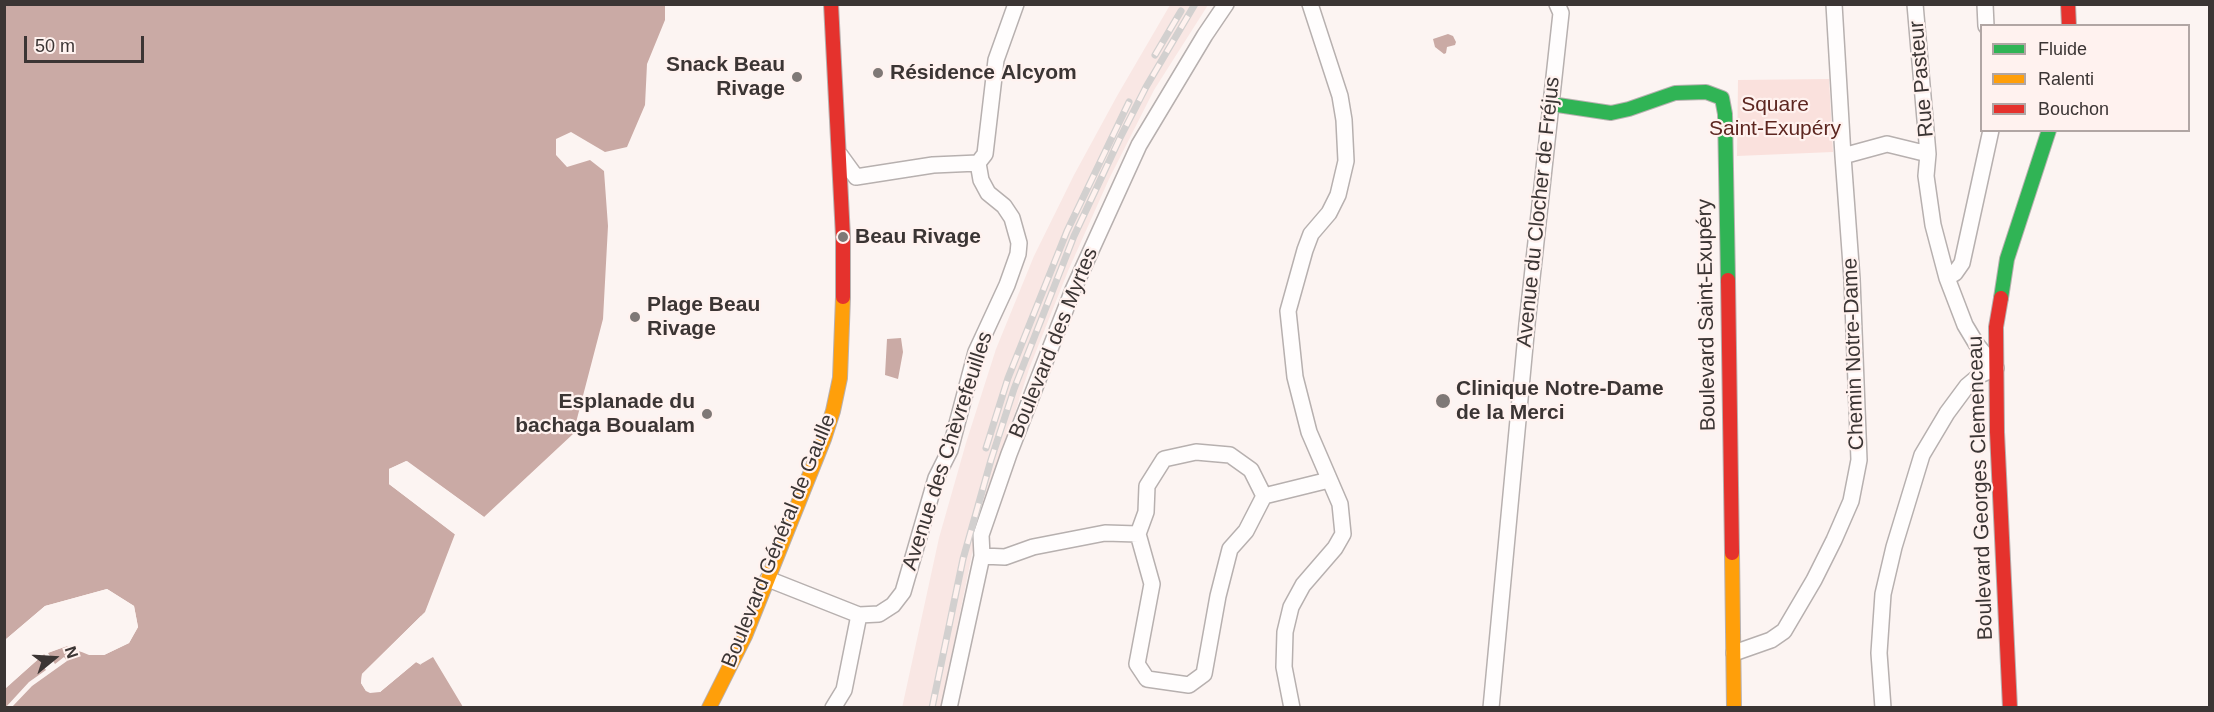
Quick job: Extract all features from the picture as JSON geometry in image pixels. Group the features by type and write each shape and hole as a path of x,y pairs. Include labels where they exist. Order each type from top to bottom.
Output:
{"street":[{"name":"Boulevard Général de Gaulle","path":"723,708 748,659 824,439 840,378 844,282 840,155 831,4"},
{"path":"856,183 933,165 978,163 985,154 996,60 1016,4"},
{"name":"Boulevard des Myrtes","path":"950,708 982,556 981,535 1009,454 1072,290 1138,145 1226,4"},
{"path":"1292,708 1284,667 1285,632 1291,608 1303,585 1335,548 1342,534 1340,504 1309,432 1295,377 1288,311 1311,234 1329,213 1338,195 1346,161 1340,96 1310,4"},
{"name":"Avenue du Clocher de Fréjus","path":"1491,708 1527,324 1561,13 1557,4"},
{"name":"Chemin Notre-Dame","path":"1734,653 1771,640 1784,631 1815,580 1851,501 1859,460 1852,279 1842,156 1834,4"},
{"name":"Rue Pasteur","path":"1915,4 1929,154 1926,176 1933,225 1947,279 1965,325 1977,345 1996,368"},
{"path":"1985,4 1986,24"},
{"path":"2068,4 2069,24"},
{"name":"Boulevard Saint-Exupéry","path":"1551,104 1611,113 1675,93 1706,92 1722,98 1725,114 1727,180 1734,708"},
{"path":"1947,279 1962,263 1990,132"},
{"name":"Boulevard Georges Clemenceau","path":"2010,708 1999,477 1996,327 2007,260 2048,132"},
{"name":"Rue Pasteur","path":"1842,156 1887,144 1929,154"},
{"path":"853,146 856,183"},
{"path":"840,155 856,183"},
{"name":"Avenue des Chèvrefeuilles","path":"859,615 879,614 893,605 903,592 936,478 950,450 976,352 1007,285 1018,254 1018,243 1012,218 1004,206 988,193 981,180 978,163"},
{"name":"Boulevard Général de Gaulle","path":"709,708 774,582 839,435 848,408 855,354"},
{"path":"1883,708 1879,653 1883,594 1894,547 1922,455 1947,413 1967,386 1980,375 1996,368"},
{"path":"1264,496 1251,470 1230,455 1196,452 1164,459 1147,486 1146,512 1138,534 1152,585 1137,664 1147,679 1190,685 1204,674 1218,596 1230,549 1246,531 1264,496 1329,480"},
{"path":"982,556 1005,557 1033,547 1105,533 1138,534"},
{"path":"774,582 859,615 844,690 833,708"}],"shaded area":[{"path":"5,5 665,5 665,20 647,64 645,105 627,147 605,152 571,132 556,139 556,155 567,167 590,160 604,171 608,226 603,319 573,434 484,517 407,461 389,469 389,484 455,534 425,612 362,674 361,683 366,691 380,692 416,662 421,664 433,657 463,707 5,708 4,689 44,654 67,646 78,651 104,655 129,643 138,627 134,606 107,589 45,606 5,640"},
{"path":"1170,5 1208,5 1154,90 1109,179 1068,271 1029,369 972,554 941,707 902,708 939,538 996,349 1034,256 1074,175"},
{"path":"1448,34 1453,36 1456,42 1455,45 1447,47 1444,54 1435,47 1433,39"},
{"path":"901,338 903,352 898,379 885,375 887,339"}],"green space":[{"name":"Square Saint-Exupéry","path":"1829,79 1833,152 1737,156 1738,80"}],"pier":[{"path":"406,461 485,519 406,464 392,471 392,482 457,532 457,536 389,484 389,469"},
{"path":"107,589 134,606 138,627 129,643 104,655 89,655 67,646 48,653 55,664 64,657 67,661 32,686 12,707 6,707 29,682 46,670 44,667 50,662 44,654 5,689 4,685 42,652 67,643 90,652 103,652 126,641 135,626 131,608 106,592 46,609 4,643 45,606"},
{"path":"421,616 425,617 365,676 364,682 371,690 378,690 415,659 419,660 421,665 416,662 380,692 366,691 361,683 362,674"}],"railway":[{"path":"932,708 963,559 1014,389 1074,236 1120,138 1146,87 1195,4"},
{"path":"1155,55 1181,11"},
{"path":"986,448 1008,378 1067,231 1129,102"}],"traffic: fast":[{"path":"1551,104 1611,113 1675,93 1706,92 1722,98 1725,114 1728,280"},
{"path":"2001,298 2007,259 2048,132"}],"traffic: slow":[{"path":"709,708 745,636 824,439 840,378 843,297"},
{"path":"1732,553 1734,708"}],"traffic: jam":[{"path":"831,4 843,237 843,297"},
{"path":"2068,4 2069,24"},
{"path":"1728,280 1732,553"},
{"path":"2001,298 1996,327 1997,432 2010,708"}],"place":[{"name":"Résidence Alcyom","path":"878,73"},
{"name":"Snack Beau Rivage","path":"797,77"},
{"name":"Beau Rivage","path":"843,237"},
{"name":"Plage Beau Rivage","path":"635,317"},
{"name":"Clinique Notre-Dame de la Merci","path":"1443,401"},
{"name":"Esplanade du bachaga Boualam","path":"707,414"}]}
